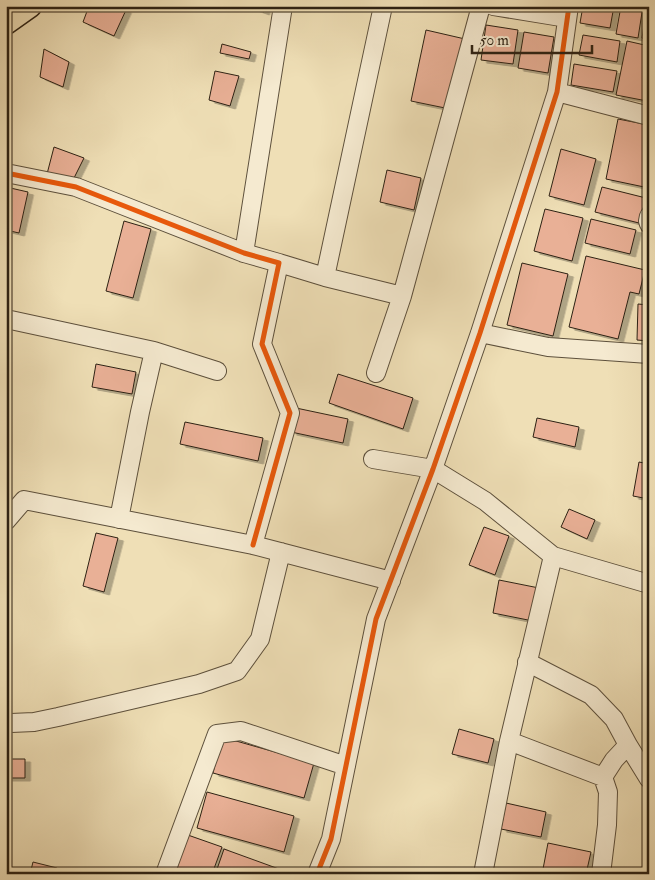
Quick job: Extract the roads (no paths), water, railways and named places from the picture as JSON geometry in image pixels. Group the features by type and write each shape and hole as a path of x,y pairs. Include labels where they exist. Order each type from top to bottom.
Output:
{"main road":[{"path":"6,23 30,6"}],"street":[{"path":"244,253 284,6"},
{"path":"325,277 383,6"},
{"path":"376,373 402,296 481,6"},
{"path":"316,874 331,839 376,619 433,469 480,333 557,92 568,12 493,6"},
{"path":"557,92 649,116"},
{"path":"6,173 76,187 244,253 325,277 402,296"},
{"path":"649,216 649,224"},
{"path":"253,545 290,413 262,344 279,263"},
{"path":"6,319 154,352 217,371"},
{"path":"480,333 548,347 649,354"},
{"path":"119,519 154,352"},
{"path":"373,458 433,469 485,500 554,556 649,584"},
{"path":"6,521 24,500 253,545 391,580"},
{"path":"11,723 34,722 58,717 199,684 237,671 260,639 281,552"},
{"path":"483,874 509,741 554,556"},
{"path":"527,662 592,695 614,719 649,779"},
{"path":"165,874 217,734 241,731 346,766"},
{"path":"509,741 603,777"},
{"path":"603,777 614,760 628,745"},
{"path":"601,874 608,792 603,777"}]}
